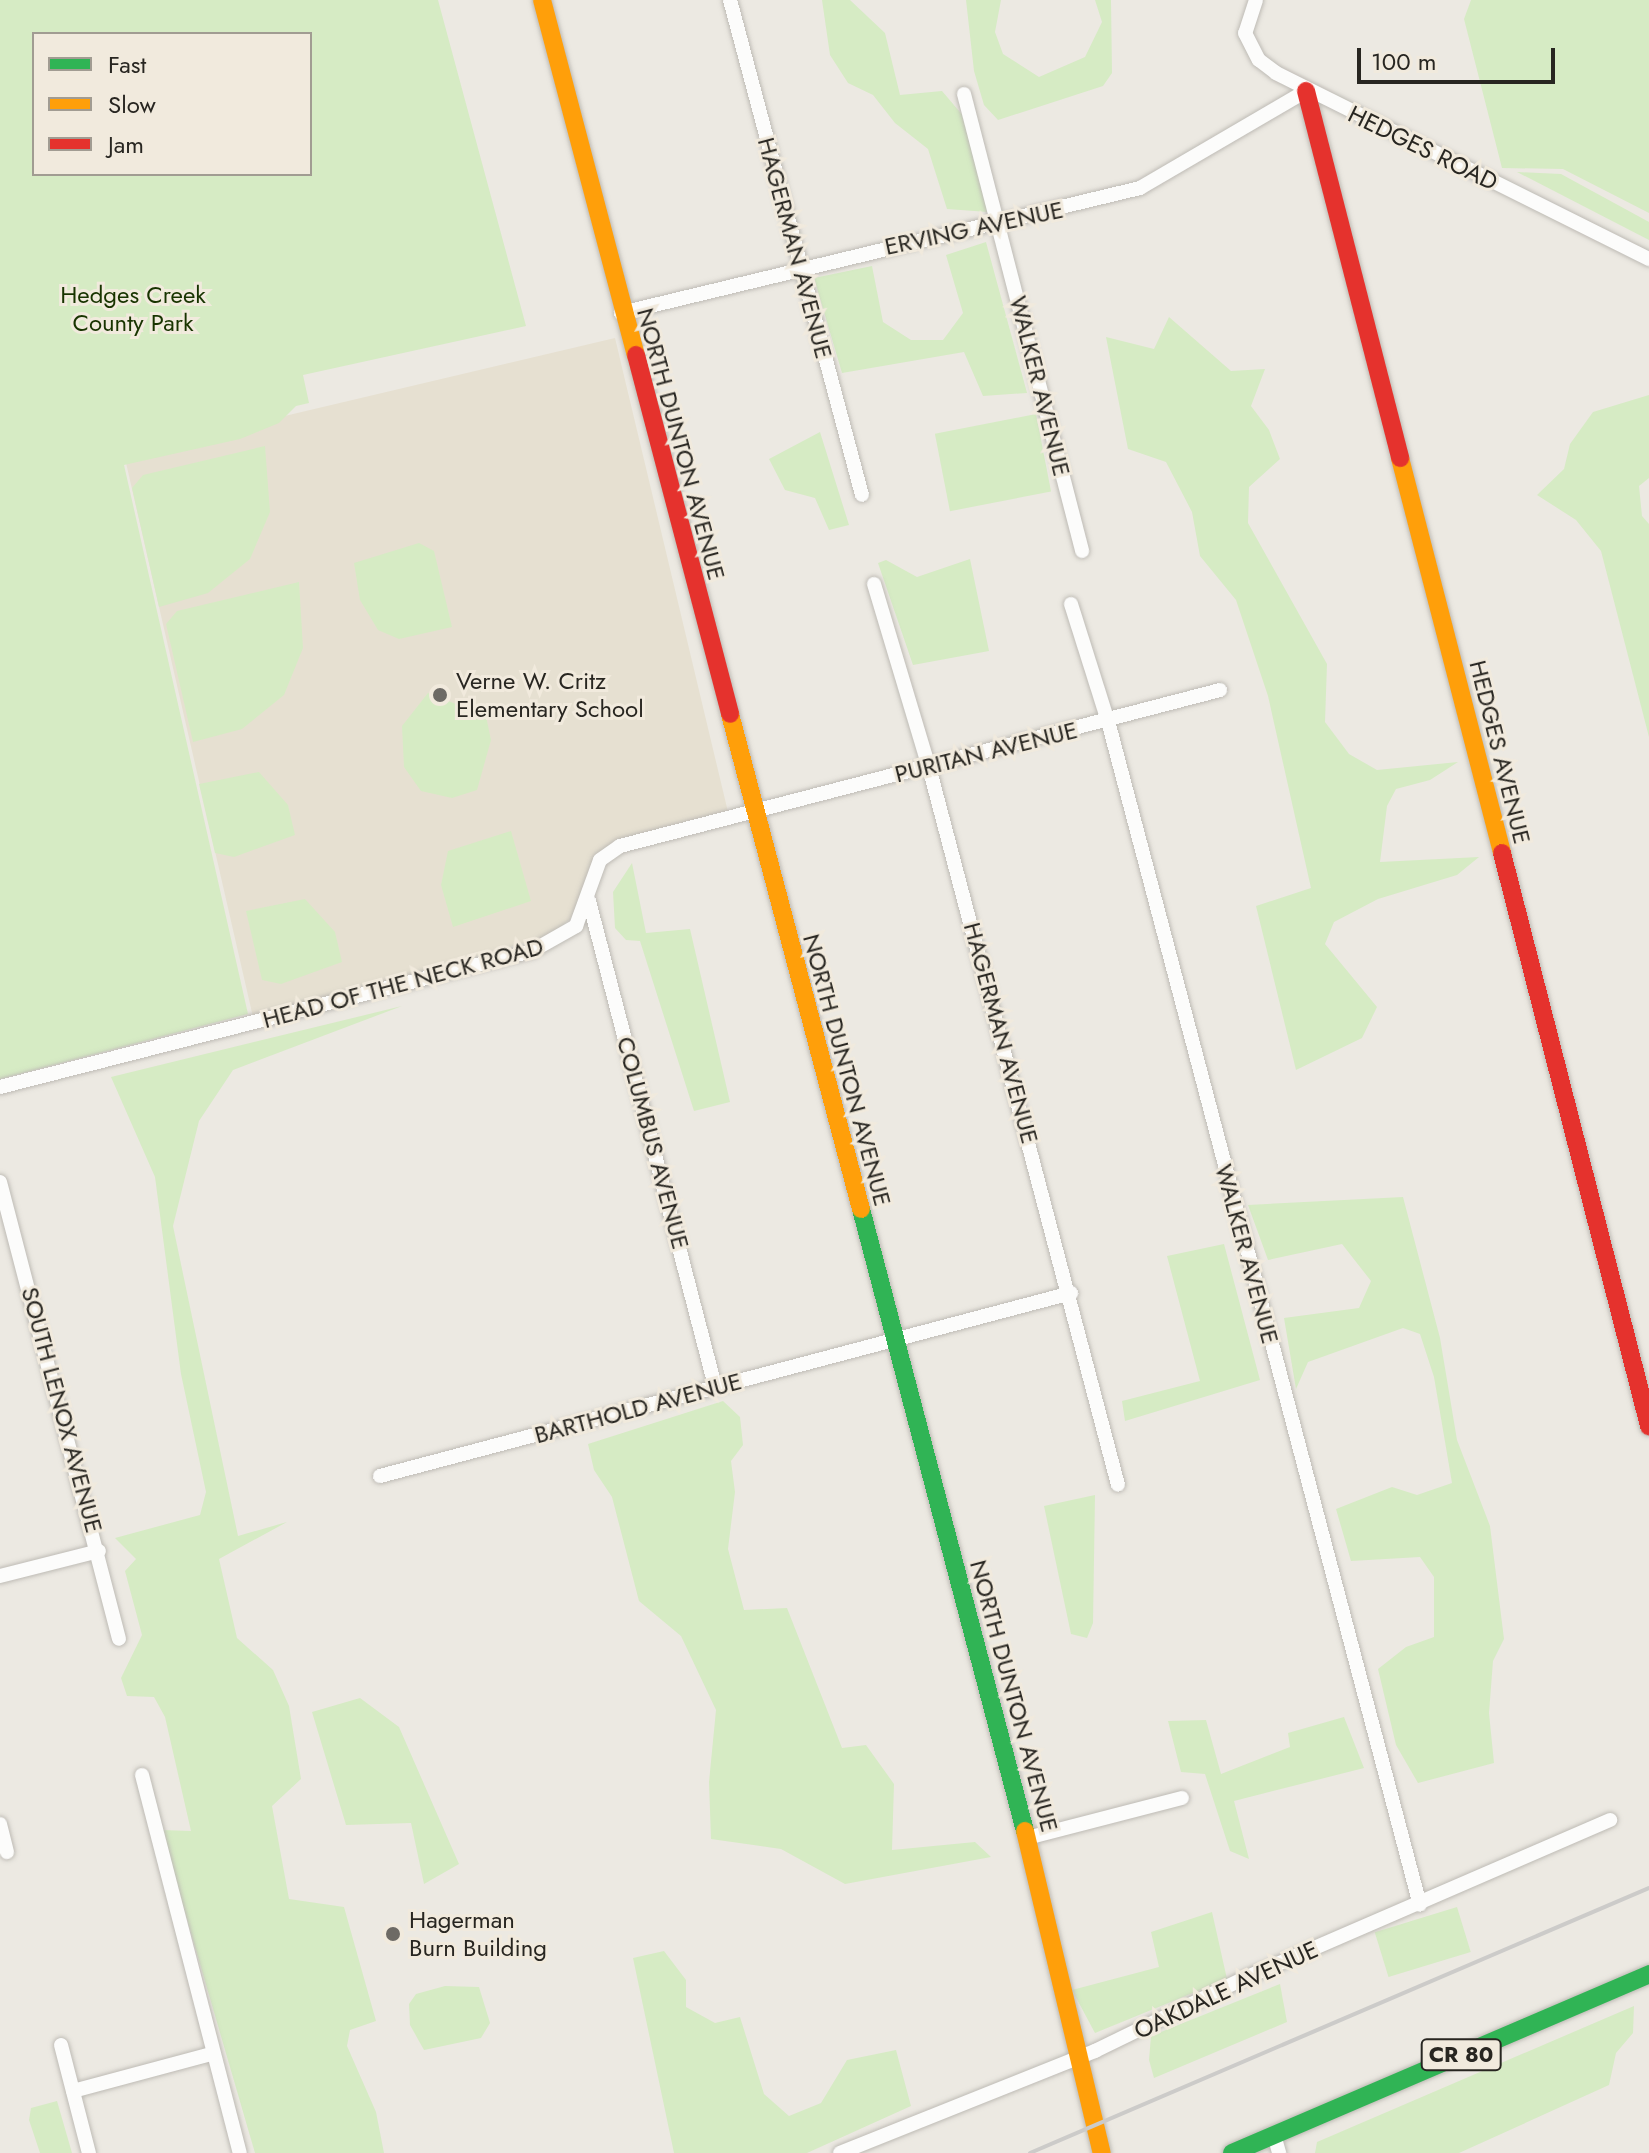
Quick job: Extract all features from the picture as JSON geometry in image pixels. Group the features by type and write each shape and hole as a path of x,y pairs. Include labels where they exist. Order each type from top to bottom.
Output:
{"street":[{"name":"NORTH DUNTON AVENUE","path":"542,0 752,811 1027,1838 1102,2153"},
{"name":"HAGERMAN AVENUE","path":"730,0 862,495"},
{"name":"HEDGES ROAD","path":"1256,0 1245,33 1250,48 1259,60 1306,91 1649,259"},
{"name":"ERVING AVENUE","path":"621,313 800,267 1140,188 1306,91"},
{"name":"HEDGES AVENUE","path":"1306,91 1649,1426"},
{"name":"WALKER AVENUE","path":"964,94 1082,551"},
{"name":"HAGERMAN AVENUE","path":"874,584 929,767 1071,1293 1118,1485"},
{"name":"WALKER AVENUE","path":"1071,604 1108,721 1420,1905"},
{"name":"PURITAN AVENUE","path":"752,811 1220,690"},
{"name":"HEAD OF THE NECK ROAD","path":"0,1087 532,951 576,926 589,901 600,860 620,846 752,811"},
{"name":"COLUMBUS AVENUE","path":"589,901 715,1386"},
{"name":"SOUTH LENOX AVENUE","path":"0,1182 99,1551 119,1639"},
{"name":"BARTHOLD AVENUE","path":"380,1476 1071,1293"},
{"path":"0,1576 99,1551"},
{"path":"142,1775 211,2054 240,2153"},
{"path":"1027,1838 1182,1798"},
{"name":"OAKDALE AVENUE","path":"840,2153 1078,2058 1245,1978 1420,1905 1610,1820"},
{"path":"0,1824 7,1852"},
{"name":"CR 80","path":"1232,2153 1276,2144 1649,1974"},
{"path":"61,2045 89,2153"},
{"path":"73,2091 211,2054"}],"shaded area":[{"name":"Verne W. Critz Elementary School","path":"615,338 728,812 607,848 570,919 550,936 253,1017 124,454"}],"green space":[{"name":"Hedges Creek County Park","path":"0,0 438,0 526,326 303,375 309,403 296,406 279,423 240,439 124,465 248,1014 0,1079"},
{"path":"822,0 850,0 885,33 900,95 942,91 965,118 988,212 947,209 928,149 895,123 873,95 848,83 830,55"},
{"path":"966,0 1001,0 995,32 1003,54 1039,77 1085,57 1102,22 1095,0 1111,0 1112,73 1103,86 998,120 984,105 974,71"},
{"path":"1471,0 1649,0 1649,213 1563,169 1502,168 1464,19"},
{"path":"1517,172 1561,174 1649,222 1649,240"},
{"path":"986,242 1027,393 983,396 964,352 842,373 814,278 872,266 883,322 911,340 943,340 963,313 946,255"},
{"path":"1169,317 1231,371 1265,369 1251,406 1269,430 1280,459 1249,487 1248,523 1327,664 1325,722 1349,754 1377,770 1458,762 1430,780 1396,789 1387,806 1380,862 1479,857 1457,875 1378,899 1334,922 1325,944 1377,1007 1362,1038 1296,1070 1256,906 1311,888 1268,696 1236,600 1200,556 1192,512 1166,462 1128,449 1106,337 1154,349"},
{"path":"1649,395 1649,478 1639,486 1642,516 1649,524 1649,737 1601,551 1576,520 1537,495 1564,469 1570,444 1593,412"},
{"path":"1036,414 1051,492 950,511 935,434"},
{"path":"820,432 849,525 829,530 815,498 785,490 769,459"},
{"path":"265,446 270,512 250,559 208,593 159,607 132,488 143,475"},
{"path":"419,543 434,551 452,627 399,639 378,630 360,600 354,563"},
{"path":"970,559 989,651 913,665 878,563 886,560 917,577"},
{"path":"299,582 303,648 284,695 242,729 193,742 166,624 177,611"},
{"path":"428,693 486,716 491,740 477,790 452,798 421,791 404,767 402,726"},
{"path":"259,772 288,805 295,835 234,857 215,853 199,784"},
{"path":"511,831 531,901 453,927 441,885 448,851"},
{"path":"632,863 646,933 690,929 730,1102 694,1111 640,941 626,940 615,928 613,892"},
{"path":"305,899 335,932 342,962 281,984 262,980 246,911"},
{"path":"402,1006 233,1070 199,1121 173,1226 238,1536 287,1522 219,1559 237,1638 273,1670 289,1706 301,1779 272,1806 289,1899 344,1907 376,2021 350,2030 347,2046 376,2112 384,2153 255,2153 161,1830 191,1831 165,1717 154,1697 127,1696 121,1678 142,1635 125,1571 136,1559 115,1538 200,1515 206,1492 181,1374 155,1177 111,1077"},
{"path":"1403,1197 1440,1338 1457,1440 1490,1526 1504,1639 1493,1661 1489,1713 1494,1763 1418,1783 1396,1745 1378,1669 1406,1647 1434,1637 1434,1577 1420,1557 1351,1561 1336,1509 1392,1487 1417,1495 1452,1483 1434,1377 1420,1334 1403,1328 1308,1362 1296,1389 1284,1318 1359,1308 1371,1281 1342,1244 1268,1260 1248,1205"},
{"path":"1224,1244 1260,1380 1125,1421 1122,1401 1200,1381 1167,1256"},
{"path":"723,1401 740,1417 743,1445 731,1461 735,1492 728,1549 744,1610 787,1608 842,1748 866,1745 894,1784 892,1850 975,1842 991,1857 845,1884 781,1849 711,1839 709,1782 716,1710 681,1636 639,1601 612,1497 594,1470 588,1444"},
{"path":"1095,1495 1093,1623 1087,1638 1071,1634 1044,1506"},
{"path":"360,1698 399,1727 459,1864 424,1884 411,1823 346,1825 312,1712"},
{"path":"1344,1717 1364,1768 1234,1801 1249,1859 1230,1851 1205,1774 1181,1772 1168,1721 1206,1720 1221,1774 1290,1747 1288,1733"},
{"path":"1457,1907 1471,1952 1388,1977 1375,1932"},
{"path":"1212,1912 1227,1979 1095,2033 1072,1990 1159,1967 1151,1932"},
{"path":"664,1951 686,1980 686,2007 715,2023 740,2017 764,2094 789,2116 821,2103 847,2060 896,2050 911,2106 807,2153 674,2153 633,1958"},
{"path":"1280,1984 1287,2022 1154,2078 1149,2060 1151,2036"},
{"path":"445,1986 479,1987 490,2023 481,2038 424,2050 410,2025 409,2004 416,1994"},
{"path":"1634,2006 1633,2033 1616,2053 1609,2085 1459,2153 1315,2153 1317,2142"},
{"path":"57,2101 72,2153 40,2153 29,2120 31,2108"}],"railway":[{"path":"1030,2153 1649,1888"}],"traffic: fast":[{"path":"861,1209 1025,1831"},
{"path":"1232,2153 1649,1974"}],"traffic: slow":[{"path":"542,0 636,355"},
{"path":"1400,458 1502,853"},
{"path":"730,714 861,1209"},
{"path":"1025,1831 1102,2153"}],"traffic: jam":[{"path":"1306,91 1400,458"},
{"path":"636,355 730,714"},
{"path":"1502,853 1649,1426"}],"place":[{"name":"Verne W. Critz Elementary School","path":"440,695"},
{"name":"Hagerman Burn Building","path":"393,1934"}]}
